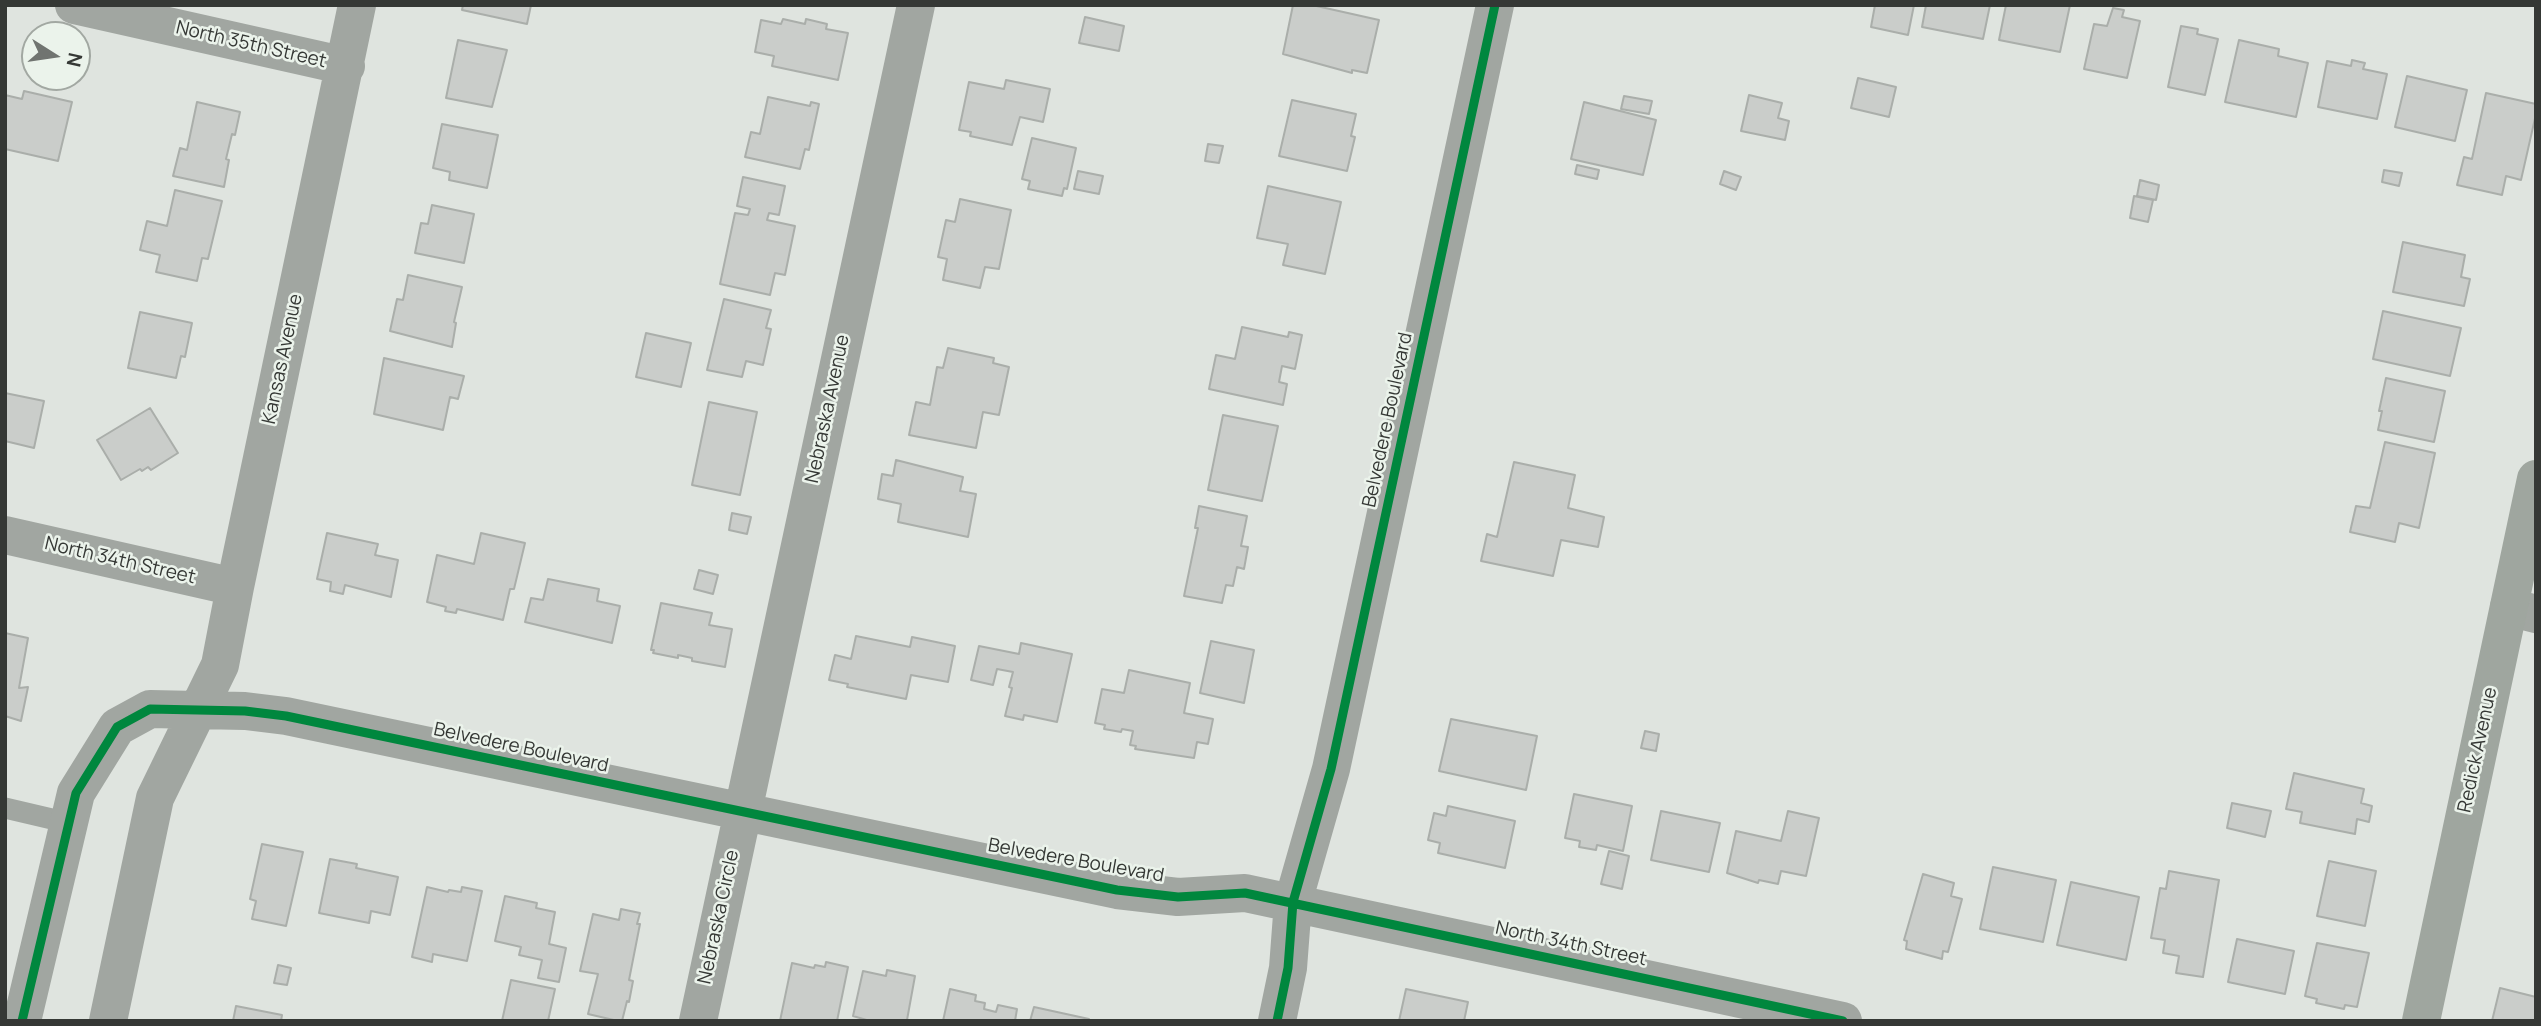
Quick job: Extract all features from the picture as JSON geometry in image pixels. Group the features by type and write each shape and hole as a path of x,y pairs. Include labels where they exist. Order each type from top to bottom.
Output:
{"street":[{"name":"North 35th Street","path":"74,5 346,66"},
{"name":"Kansas Avenue","path":"200,710 220,665 234,587 357,5"},
{"name":"Nebraska Avenue","path":"741,812 916,5"},
{"name":"Belvedere Boulevard","path":"22,1021 76,793 117,727 150,709 245,711 286,716 1117,890 1178,897 1245,893 1293,902 1331,769 1494,5"},
{"name":"Redick Avenue","path":"2421,1021 2522,610 2536,479"},
{"name":"North 34th Street","path":"5,535 234,587"},
{"path":"108,1021 155,798 200,710"},
{"name":"Nebraska Circle","path":"698,1021 741,812"},
{"path":"1277,1021 1288,968 1293,902"},
{"name":"North 34th Street","path":"1293,902 1843,1021"}],"lane":[{"path":"5,808 69,823"}],"building":[{"path":"463,5 531,5 527,24 462,10"},
{"path":"1293,5 1312,5 1379,20 1367,73 1352,70 1352,73 1283,54"},
{"path":"1875,5 1914,5 1908,35 1871,27"},
{"path":"1926,5 1990,5 1983,39 1922,27"},
{"path":"2006,5 2070,5 2060,52 1999,40"},
{"path":"2113,8 2124,10 2122,17 2140,21 2127,78 2084,69 2094,24 2107,26"},
{"path":"1085,17 1124,26 1119,51 1079,43"},
{"path":"783,19 805,24 806,19 827,24 826,29 848,33 838,80 772,66 774,56 755,52 761,20 781,24"},
{"path":"2181,26 2198,29 2197,34 2218,39 2205,95 2168,87"},
{"path":"458,40 507,50 492,107 446,98"},
{"path":"2239,40 2279,49 2278,56 2308,63 2296,117 2225,102"},
{"path":"2352,60 2365,63 2363,69 2387,74 2377,119 2318,107 2327,61 2351,66"},
{"path":"2407,76 2467,90 2455,141 2395,127"},
{"path":"1858,78 1896,87 1889,117 1851,108"},
{"path":"1006,80 1050,89 1043,122 1020,117 1012,145 970,136 971,132 959,130 969,82 1004,89"},
{"path":"24,91 72,102 58,161 5,149 5,95 22,99"},
{"path":"2486,93 2536,104 2521,180 2506,176 2502,195 2457,185 2464,157 2472,159"},
{"path":"1749,95 1782,103 1778,118 1789,121 1785,140 1741,131"},
{"path":"1624,96 1652,101 1649,114 1621,109"},
{"path":"768,97 810,106 811,102 819,104 809,150 805,149 800,169 745,157 751,132 760,134"},
{"path":"1292,100 1356,114 1351,136 1355,137 1347,171 1279,156"},
{"path":"197,102 240,112 226,159 229,160 224,187 173,176 180,148 187,150"},
{"path":"1584,102 1656,120 1643,175 1571,159"},
{"path":"442,124 498,135 487,188 449,180 450,172 433,168"},
{"path":"1032,138 1076,148 1067,189 1064,188 1062,196 1028,189 1030,181 1022,179"},
{"path":"1208,144 1223,146 1219,163 1205,161"},
{"path":"1577,165 1599,170 1597,179 1575,174"},
{"path":"2384,170 2402,173 2399,186 2382,182"},
{"path":"1078,171 1103,176 1099,194 1074,189"},
{"path":"1724,171 1741,177 1736,190 1720,184"},
{"path":"743,177 785,186 779,215 769,213 767,220 795,226 785,275 775,273 770,295 720,284 735,213 748,215 750,209 737,206"},
{"path":"2140,180 2159,185 2156,200 2137,196"},
{"path":"1268,186 1341,202 1325,274 1283,265 1288,244 1257,238"},
{"path":"175,190 222,201 208,259 202,258 197,281 156,272 160,255 140,250 147,221 167,226"},
{"path":"2134,196 2153,200 2148,222 2130,218"},
{"path":"960,199 1011,210 999,269 985,267 980,288 943,280 947,259 938,257 946,220 955,222"},
{"path":"432,205 474,214 464,263 415,253 421,223 428,224"},
{"path":"2403,242 2465,255 2461,277 2470,279 2464,306 2393,292"},
{"path":"408,275 462,287 454,322 452,347 390,331 397,299 403,300"},
{"path":"724,299 771,310 766,328 771,329 763,365 746,361 742,377 707,370"},
{"path":"2383,311 2461,328 2450,376 2373,359"},
{"path":"140,312 192,323 185,357 181,356 176,378 128,368"},
{"path":"1242,327 1288,337 1289,332 1302,335 1295,369 1282,366 1279,382 1287,384 1283,405 1209,389 1216,355 1235,359"},
{"path":"646,333 691,343 681,387 636,377"},
{"path":"948,348 994,358 993,363 1009,367 999,415 983,412 976,448 909,435 916,402 930,405 937,367 943,368"},
{"path":"384,358 464,376 458,399 450,397 443,430 374,414"},
{"path":"2386,378 2445,391 2434,442 2378,430"},
{"path":"5,393 44,401 34,448 5,441"},
{"path":"709,402 757,412 740,495 692,485"},
{"path":"150,408 178,453 151,470 148,467 142,471 140,469 121,480 97,440"},
{"path":"1223,415 1278,426 1262,501 1208,490"},
{"path":"2385,442 2435,453 2419,528 2399,523 2395,542 2350,532 2356,506 2370,508"},
{"path":"896,460 963,477 960,491 976,494 968,537 898,522 901,504 878,499 882,474 893,476"},
{"path":"1514,462 1575,475 1568,508 1604,517 1598,547 1561,540 1553,576 1481,561 1487,534 1497,537"},
{"path":"1199,506 1247,516 1241,546 1248,547 1244,569 1237,567 1233,586 1226,585 1222,603 1184,596 1198,528 1195,528"},
{"path":"732,513 751,517 747,534 729,530"},
{"path":"327,533 378,544 375,555 398,560 391,597 345,585 343,594 330,591 331,582 317,579"},
{"path":"481,533 525,543 503,620 457,609 456,613 445,611 446,607 427,602 437,555 474,564"},
{"path":"699,570 718,575 713,594 694,589"},
{"path":"548,579 599,589 597,601 620,606 612,643 525,622 531,598 543,600"},
{"path":"661,603 712,613 709,625 732,629 725,667 692,661 692,658 678,655 678,658 653,653 654,650 651,650"},
{"path":"5,633 28,638 19,688 28,687 21,721 5,716"},
{"path":"856,636 910,647 912,637 955,646 948,682 911,675 906,699 847,687 848,684 829,680 835,655 851,659"},
{"path":"1211,641 1254,650 1244,703 1200,693"},
{"path":"1021,643 1072,654 1057,722 1024,715 1023,720 1005,716 1013,672 997,669 993,685 971,680 979,646 1019,654"},
{"path":"1129,670 1190,683 1184,713 1213,719 1208,744 1197,742 1194,758 1135,749 1136,746 1130,745 1133,731 1104,729 1105,725 1095,723 1102,689 1124,693"},
{"path":"1451,719 1537,736 1526,790 1439,771"},
{"path":"1645,731 1659,734 1656,751 1641,748"},
{"path":"2294,773 2364,789 2361,803 2372,806 2369,822 2357,819 2355,834 2300,823 2302,812 2286,809"},
{"path":"1574,794 1632,806 1623,851 1597,845 1596,850 1579,847 1580,841 1565,838"},
{"path":"2232,803 2271,811 2265,837 2227,828"},
{"path":"1448,806 1515,821 1505,868 1438,853 1440,843 1428,840 1434,813 1446,816"},
{"path":"1661,811 1720,823 1709,872 1651,860"},
{"path":"1788,811 1819,818 1806,876 1781,871 1778,884 1759,880 1758,883 1727,873 1736,831 1781,841"},
{"path":"262,844 303,852 286,926 252,919 256,901 250,899"},
{"path":"1609,851 1629,856 1622,889 1601,884"},
{"path":"330,859 398,877 390,915 371,911 369,923 319,913"},
{"path":"2329,861 2376,871 2365,926 2317,916"},
{"path":"1993,867 2056,880 2043,942 1980,929"},
{"path":"2169,871 2219,880 2203,977 2176,973 2179,956 2163,953 2165,940 2151,938 2160,888 2166,889"},
{"path":"1923,874 1954,883 1951,896 1962,899 1948,952 1943,951 1942,959 1906,949 1907,941 1904,940"},
{"path":"2071,882 2139,897 2126,960 2057,945"},
{"path":"427,887 448,892 461,892 462,887 482,891 467,961 433,954 432,962 412,957"},
{"path":"505,896 537,903 536,908 555,912 549,944 566,948 559,982 538,978 542,960 519,955 521,947 495,941"},
{"path":"621,909 640,913 637,924 640,924 629,980 633,981 629,1002 627,1001 622,1021 618,1021 588,1014 598,974 580,971 593,914 619,920"},
{"path":"2237,939 2294,951 2285,994 2228,982"},
{"path":"2317,943 2369,953 2357,1007 2345,1005 2344,1009 2316,1003 2317,999 2305,996"},
{"path":"826,962 848,967 837,1021 780,1021 792,963 814,968 815,965 825,967"},
{"path":"278,965 291,968 287,985 274,983"},
{"path":"887,970 915,976 907,1020 912,1021 870,1021 853,1016 863,971 886,976"},
{"path":"511,980 555,989 548,1021 502,1021"},
{"path":"2500,988 2536,997 2536,1021 2492,1021"},
{"path":"950,989 976,995 975,1001 985,1003 984,1009 996,1012 998,1005 1017,1009 1015,1021 943,1021"},
{"path":"1406,989 1468,1002 1464,1021 1399,1021"},
{"path":"236,1006 282,1015 281,1021 233,1021"},
{"path":"1034,1007 1089,1019 1030,1021"}],"cycle path":[{"path":"1277,1021 1288,968 1293,902 1331,769 1495,5"},
{"path":"22,1021 76,793 117,727 150,709 245,711 286,716 1117,890 1178,897 1245,893 1843,1021"}]}
